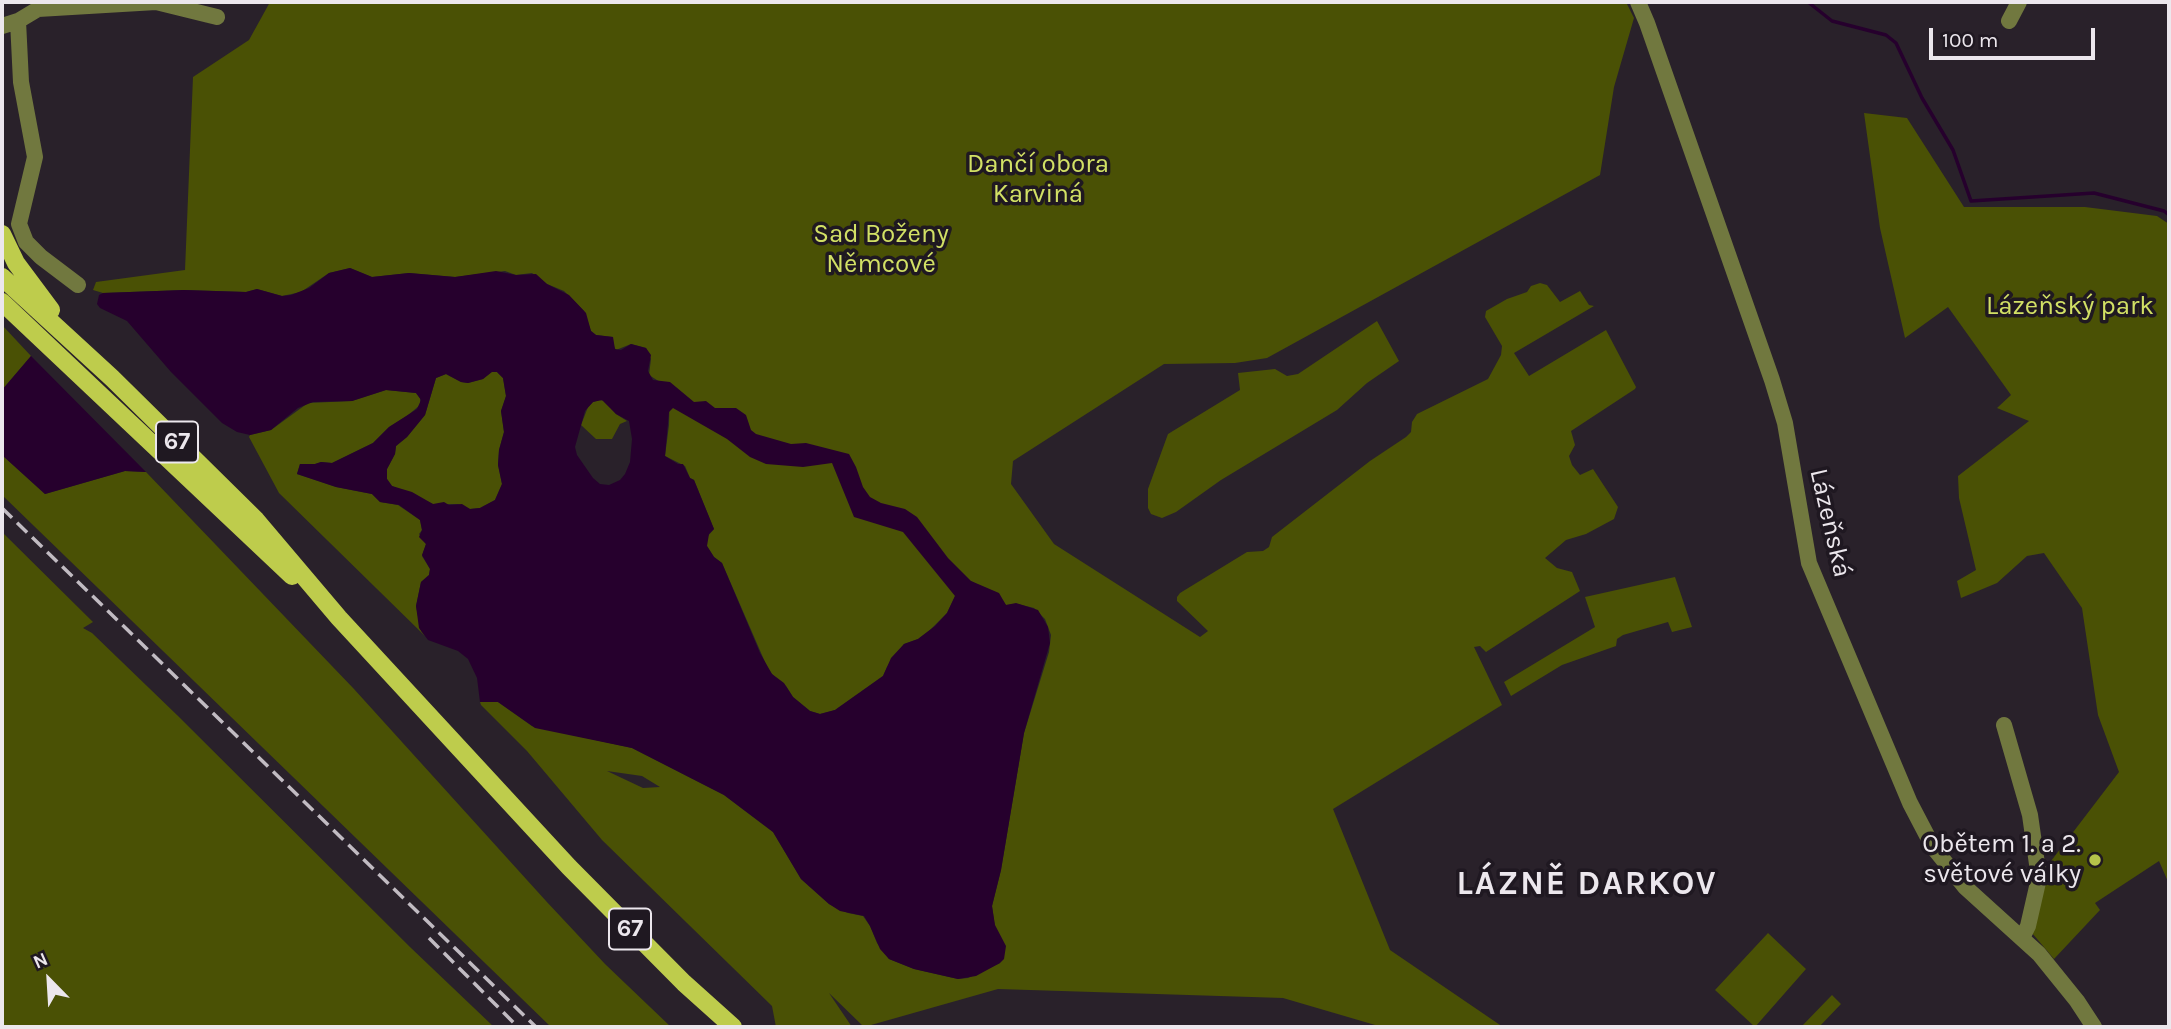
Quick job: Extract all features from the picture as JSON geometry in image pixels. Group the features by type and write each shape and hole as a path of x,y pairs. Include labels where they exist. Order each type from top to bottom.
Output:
{"main road":[{"path":"2,234 16,263 35,290 112,378"},
{"name":"67","path":"2,277 112,378 268,532 339,618 569,867 684,983 733,1027"},
{"name":"67","path":"2,302 339,618"}],"street":[{"path":"2,26 18,21 38,9 156,2 217,17"},
{"path":"2009,22 2019,2"},
{"name":"Lázeňská","path":"1640,6 1772,380 1785,423 1809,563 1910,803 1933,847 1965,887 2039,954 2094,1027"},
{"path":"18,21 21,82 35,157 19,224 26,242 78,285"},
{"path":"2004,725 2030,815 2039,878 2028,926 2022,938"}],"green space":[{"name":"Sad Boženy Němcové","path":"270,2 1626,2 1634,18 1614,87 1600,175 1267,358 1235,363 1164,364 1013,461 1011,484 1054,544 1200,637 1208,631 1177,601 1180,593 1247,552 1263,551 1269,547 1272,537 1370,461 1406,437 1411,432 1412,422 1417,414 1488,379 1501,355 1502,346 1485,317 1486,311 1540,283 1547,285 1560,302 1580,291 1589,305 1594,306 1514,353 1529,376 1606,330 1636,387 1571,431 1575,445 1569,456 1572,465 1580,475 1593,469 1618,507 1614,519 1586,534 1566,540 1545,558 1557,568 1572,572 1580,591 1486,652 1480,646 1474,647 1502,705 1333,809 1390,950 1503,1027 1382,1027 1283,998 998,989 864,1027 829,993 852,1027 776,1027 772,1006 602,840 527,751 480,702 498,702 532,726 632,748 724,795 773,832 801,879 829,904 848,913 863,916 889,959 914,969 958,979 968,978 1000,963 992,906 1001,870 1024,733 1049,652 1051,635 1045,619 1034,608 1018,604 1006,605 1001,599 971,581 955,596 947,613 930,630 918,639 904,644 883,676 835,710 820,714 810,711 793,697 786,686 768,669 722,563 707,546 707,537 714,529 694,480 690,478 685,466 665,456 670,382 660,382 649,375 651,359 646,348 631,344 616,350 613,337 596,335 591,331 584,311 564,291 547,284 532,273 516,275 505,271 455,277 409,273 372,277 350,268 329,273 301,292 282,296 257,289 246,292 184,290 103,293 93,290 96,282 185,270 193,77 249,40","holes":["607,771 642,776 660,787 643,788"]},
{"name":"Lázeňský park","path":"1864,113 1907,118 1964,207 2085,207 2157,216 2169,224 2169,884 2159,861 2095,903 2100,910 2054,959 2032,933 2048,865 2119,772 2098,715 2082,608 2044,553 2027,556 1997,583 1961,598 1957,581 1976,570 1959,498 1958,476 2029,421 1997,408 2011,395 1948,307 1905,338 1880,228"},
{"path":"1377,321 1399,361 1367,383 1337,410 1221,480 1176,512 1162,518 1151,514 1148,508 1148,489 1168,434 1240,390 1238,373 1275,369 1287,376 1298,374"},
{"path":"2,325 31,356 2,390"},
{"path":"491,372 497,372 503,378 506,396 501,411 504,432 498,465 502,484 495,500 480,508 470,509 458,504 433,504 392,486 387,479 387,469 396,446 425,415 436,378 446,374 468,383 483,379"},
{"path":"386,390 416,393 420,398 420,405 389,427 373,443 332,463 300,464 297,474 336,487 372,494 380,502 398,505 420,520 422,530 419,534 426,544 422,556 430,569 429,575 421,582 416,606 421,631 425,636 279,493 249,437 271,430 308,403 352,401"},
{"path":"599,400 605,401 616,414 627,421 620,424 612,439 596,439 581,425 588,407"},
{"path":"2,455 45,494 125,471 146,472 354,689 605,964 671,1027 551,1027 2,495"},
{"path":"2,532 93,622 83,628 92,633 177,715 494,1027 2,1027"},
{"path":"1675,577 1692,627 1672,632 1668,622 1623,635 1617,639 1616,646 1562,665 1511,696 1504,682 1595,627 1585,597"},
{"path":"1768,933 1806,969 1755,1027 1715,990"},
{"path":"1832,995 1841,1004 1819,1027 1801,1027"}],"shaded area":[{"path":"350,268 372,277 409,273 455,277 496,271 516,275 536,274 547,284 569,295 586,313 591,331 596,335 613,337 615,349 621,350 631,344 646,348 651,355 648,371 653,380 670,382 694,402 706,401 715,408 736,408 746,415 751,430 756,434 791,444 806,443 849,454 870,497 881,503 905,509 917,517 948,558 971,581 999,593 1006,605 1016,603 1038,610 1048,627 1050,643 1024,733 1001,870 992,906 995,925 1006,946 1004,959 1000,963 976,976 958,979 914,969 889,959 880,949 864,916 840,911 829,904 801,879 773,832 724,795 632,748 535,728 498,702 480,702 477,678 468,659 458,651 428,640 419,628 416,606 421,582 429,575 430,569 422,555 426,544 419,537 422,530 420,520 399,505 380,502 372,494 336,487 297,474 300,464 332,463 373,443 389,427 417,409 421,400 416,393 386,390 352,401 313,402 298,408 271,430 250,435 237,432 222,423 171,372 127,321 97,304 99,295 103,293 184,290 246,292 257,289 282,296 291,295 309,288 329,273","holes":["492,372 497,372 503,378 506,396 501,411 504,432 498,465 502,484 495,500 480,508 470,509 462,504 433,504 412,492 392,486 387,479 387,469 396,446 425,415 436,378 446,374 468,383 483,379","602,400 616,414 629,421 632,439 630,462 620,480 609,485 600,484 593,478 577,455 575,447 585,411 593,402","673,408 727,439 750,457 766,464 803,467 832,463 854,517 903,532 955,596 947,613 918,639 904,644 891,658 883,676 835,710 820,714 810,711 772,674 760,653 722,563 707,546 709,534 714,529 694,480 690,478 683,464 665,456 669,412"]},
{"path":"31,356 146,472 125,471 45,494 2,455 2,390"}],"waterway":[{"path":"1808,2 1832,21 1886,35 1896,43 1922,98 1953,150 1971,201 2094,193 2164,211 2169,215"}],"railway":[{"path":"2,508 536,1027"},
{"path":"429,938 518,1027"}],"place":[{"name":"Obětem 1. a 2. světové války","path":"2095,860"}],"district":[{"name":"LÁZNĚ DARKOV","path":"1587,885"}],"park label":[{"name":"Dančí obora Karviná","path":"1038,180"}]}
